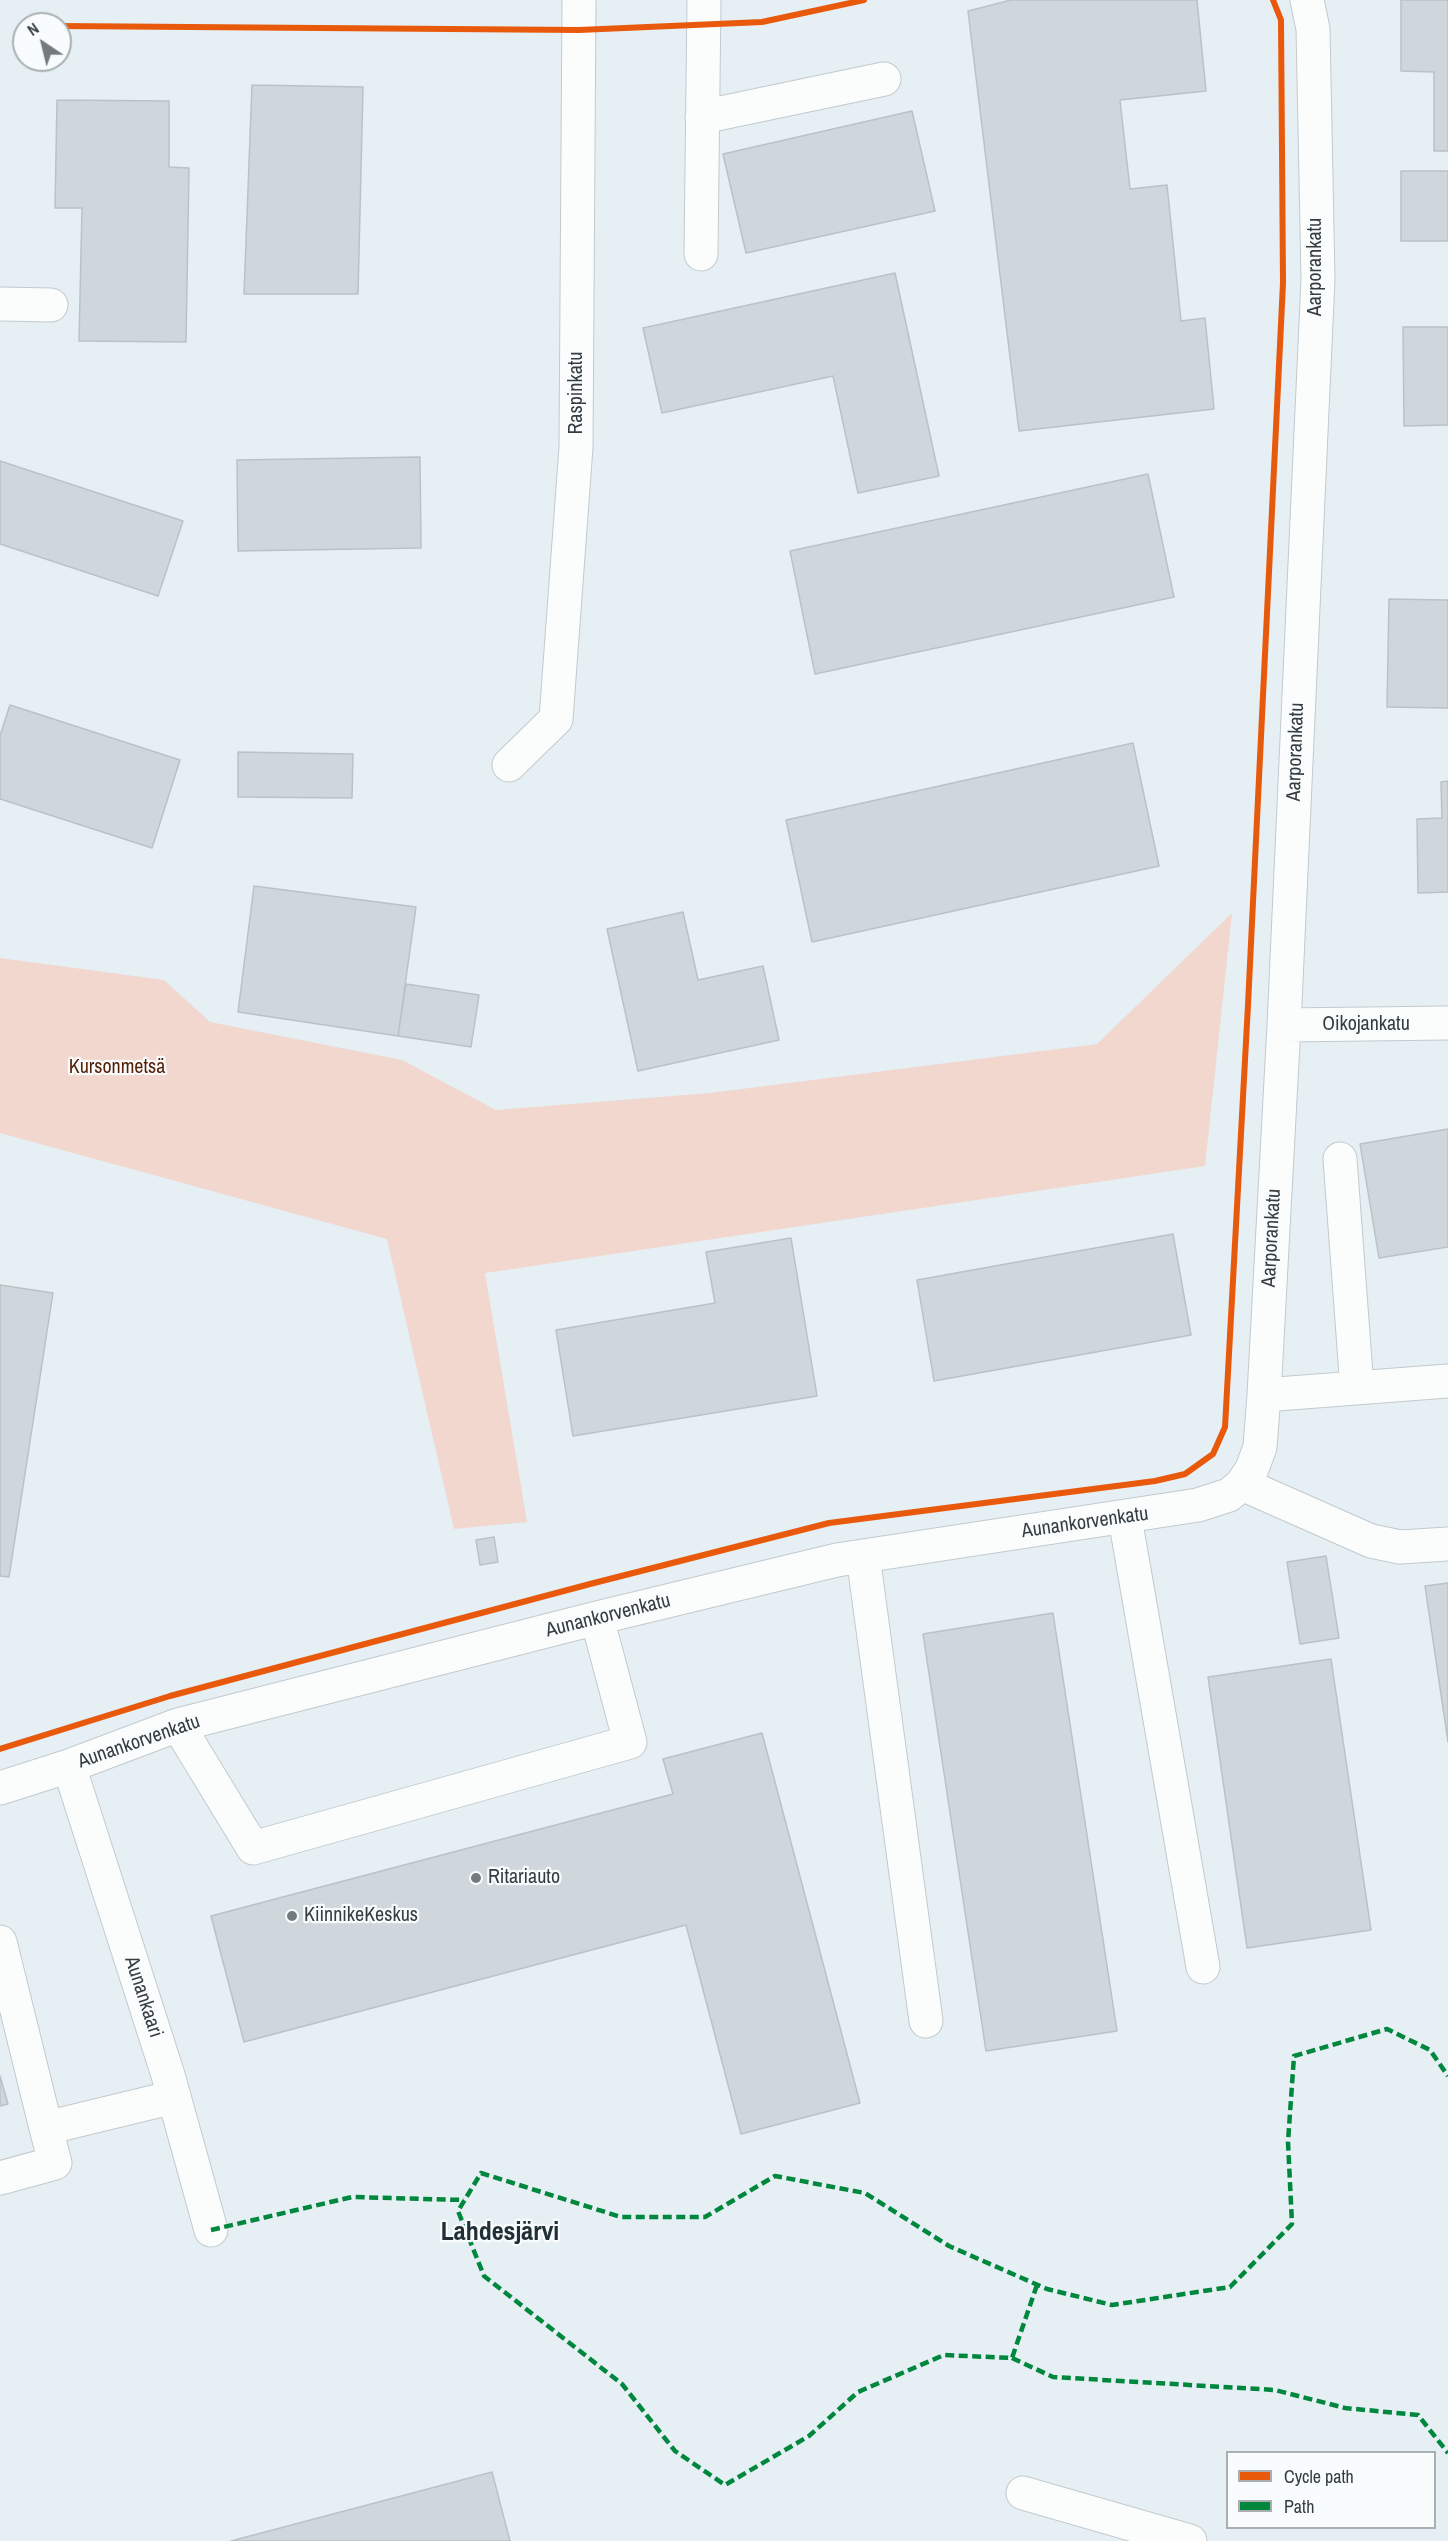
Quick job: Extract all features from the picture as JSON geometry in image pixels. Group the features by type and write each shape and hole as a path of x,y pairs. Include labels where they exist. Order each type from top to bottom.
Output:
{"street":[{"name":"Raspinkatu","path":"509,765 556,719 576,447 579,0"},
{"path":"701,254 704,0"},
{"name":"Aarporankatu","path":"1235,1490 1252,1469 1260,1447 1284,1025 1318,279 1313,29 1307,0"},
{"path":"702,117 884,79"},
{"path":"0,304 51,305"},
{"name":"Oikojankatu","path":"1284,1025 1448,1023"},
{"path":"1341,1159 1357,1388"},
{"path":"1264,1395 1448,1381"},
{"path":"1235,1490 1371,1540 1400,1546 1448,1544"},
{"name":"Aunankorvenkatu","path":"0,1788 69,1767 178,1725 597,1618 863,1556 1125,1518 1198,1505 1235,1490"},
{"path":"1125,1518 1203,1967"},
{"path":"863,1556 926,2021"},
{"path":"178,1725 253,1848 630,1742 597,1618"},
{"name":"Aunankaari","path":"69,1767 174,2097 210,2230"},
{"path":"0,1942 55,2163 0,2178"},
{"path":"46,2128 174,2097"},
{"path":"1023,2493 1136,2534 1191,2541"}],"green space":[{"name":"Kursonmetsä","path":"1232,913 1205,1166 485,1273 527,1522 454,1529 387,1239 0,1133 0,958 164,980 210,1022 402,1060 496,1110 710,1093 1097,1044"}],"building":[{"path":"1011,0 1197,0 1206,91 1120,100 1130,189 1167,185 1181,321 1205,318 1214,409 1019,431 968,11"},
{"path":"1401,0 1448,0 1448,151 1434,151 1434,72 1401,71"},
{"path":"252,85 363,87 358,294 244,294"},
{"path":"57,100 169,101 169,167 189,168 186,342 79,341 82,208 55,208"},
{"path":"912,111 935,211 746,253 723,154"},
{"path":"1401,171 1448,171 1448,241 1401,241"},
{"path":"895,273 939,476 858,493 833,376 662,413 643,328"},
{"path":"1403,327 1448,327 1448,425 1404,426"},
{"path":"420,457 421,548 238,551 237,460"},
{"path":"0,461 183,521 158,596 0,544"},
{"path":"1148,474 1174,597 815,674 790,551"},
{"path":"1389,599 1448,600 1448,708 1387,707"},
{"path":"10,705 180,760 152,848 0,799 0,736"},
{"path":"1133,743 1159,866 812,942 786,820"},
{"path":"238,752 353,754 352,798 238,797"},
{"path":"1448,781 1448,892 1418,893 1417,819 1442,818 1441,782"},
{"path":"254,886 416,907 398,1036 238,1012"},
{"path":"683,912 698,980 763,966 779,1040 638,1071 607,929"},
{"path":"406,984 479,995 471,1047 398,1036"},
{"path":"1448,1129 1448,1247 1379,1258 1360,1144"},
{"path":"1173,1234 1191,1335 934,1381 917,1280"},
{"path":"791,1238 817,1396 573,1436 556,1330 715,1303 706,1252"},
{"path":"0,1285 53,1293 9,1577 0,1576"},
{"path":"494,1537 498,1562 480,1565 476,1540"},
{"path":"1326,1556 1339,1638 1300,1644 1287,1562"},
{"path":"1448,1583 1448,1742 1425,1586"},
{"path":"1053,1613 1117,2031 986,2051 923,1634"},
{"path":"1331,1659 1371,1930 1247,1948 1208,1677"},
{"path":"762,1733 860,2103 741,2134 686,1925 244,2042 211,1916 673,1794 663,1759"},
{"path":"0,2076 8,2104 0,2106"},
{"path":"492,2472 510,2541 231,2541"}],"marked path":[{"path":"1037,2285 1012,2358 944,2355 858,2392 809,2436 725,2485 675,2451 622,2384 484,2276 458,2211 481,2173 621,2217 705,2217 775,2176 865,2193 949,2246 1047,2289 1112,2305 1230,2287 1292,2224 1288,2142 1294,2056 1387,2029 1430,2050 1448,2076"},
{"path":"211,2230 352,2197 464,2200"},
{"path":"1012,2358 1053,2377 1275,2390 1345,2408 1418,2415 1448,2453"}],"cycle path":[{"path":"72,26 579,30 762,22 864,0"},
{"path":"0,1749 170,1696 829,1523 1155,1481 1185,1474 1213,1454 1225,1427 1283,283 1281,20 1273,0"}],"place":[{"name":"Ritariauto","path":"476,1878"},
{"name":"KiinnikeKeskus","path":"292,1916"}],"district":[{"name":"Lahdesjärvi","path":"500,2233"}]}
